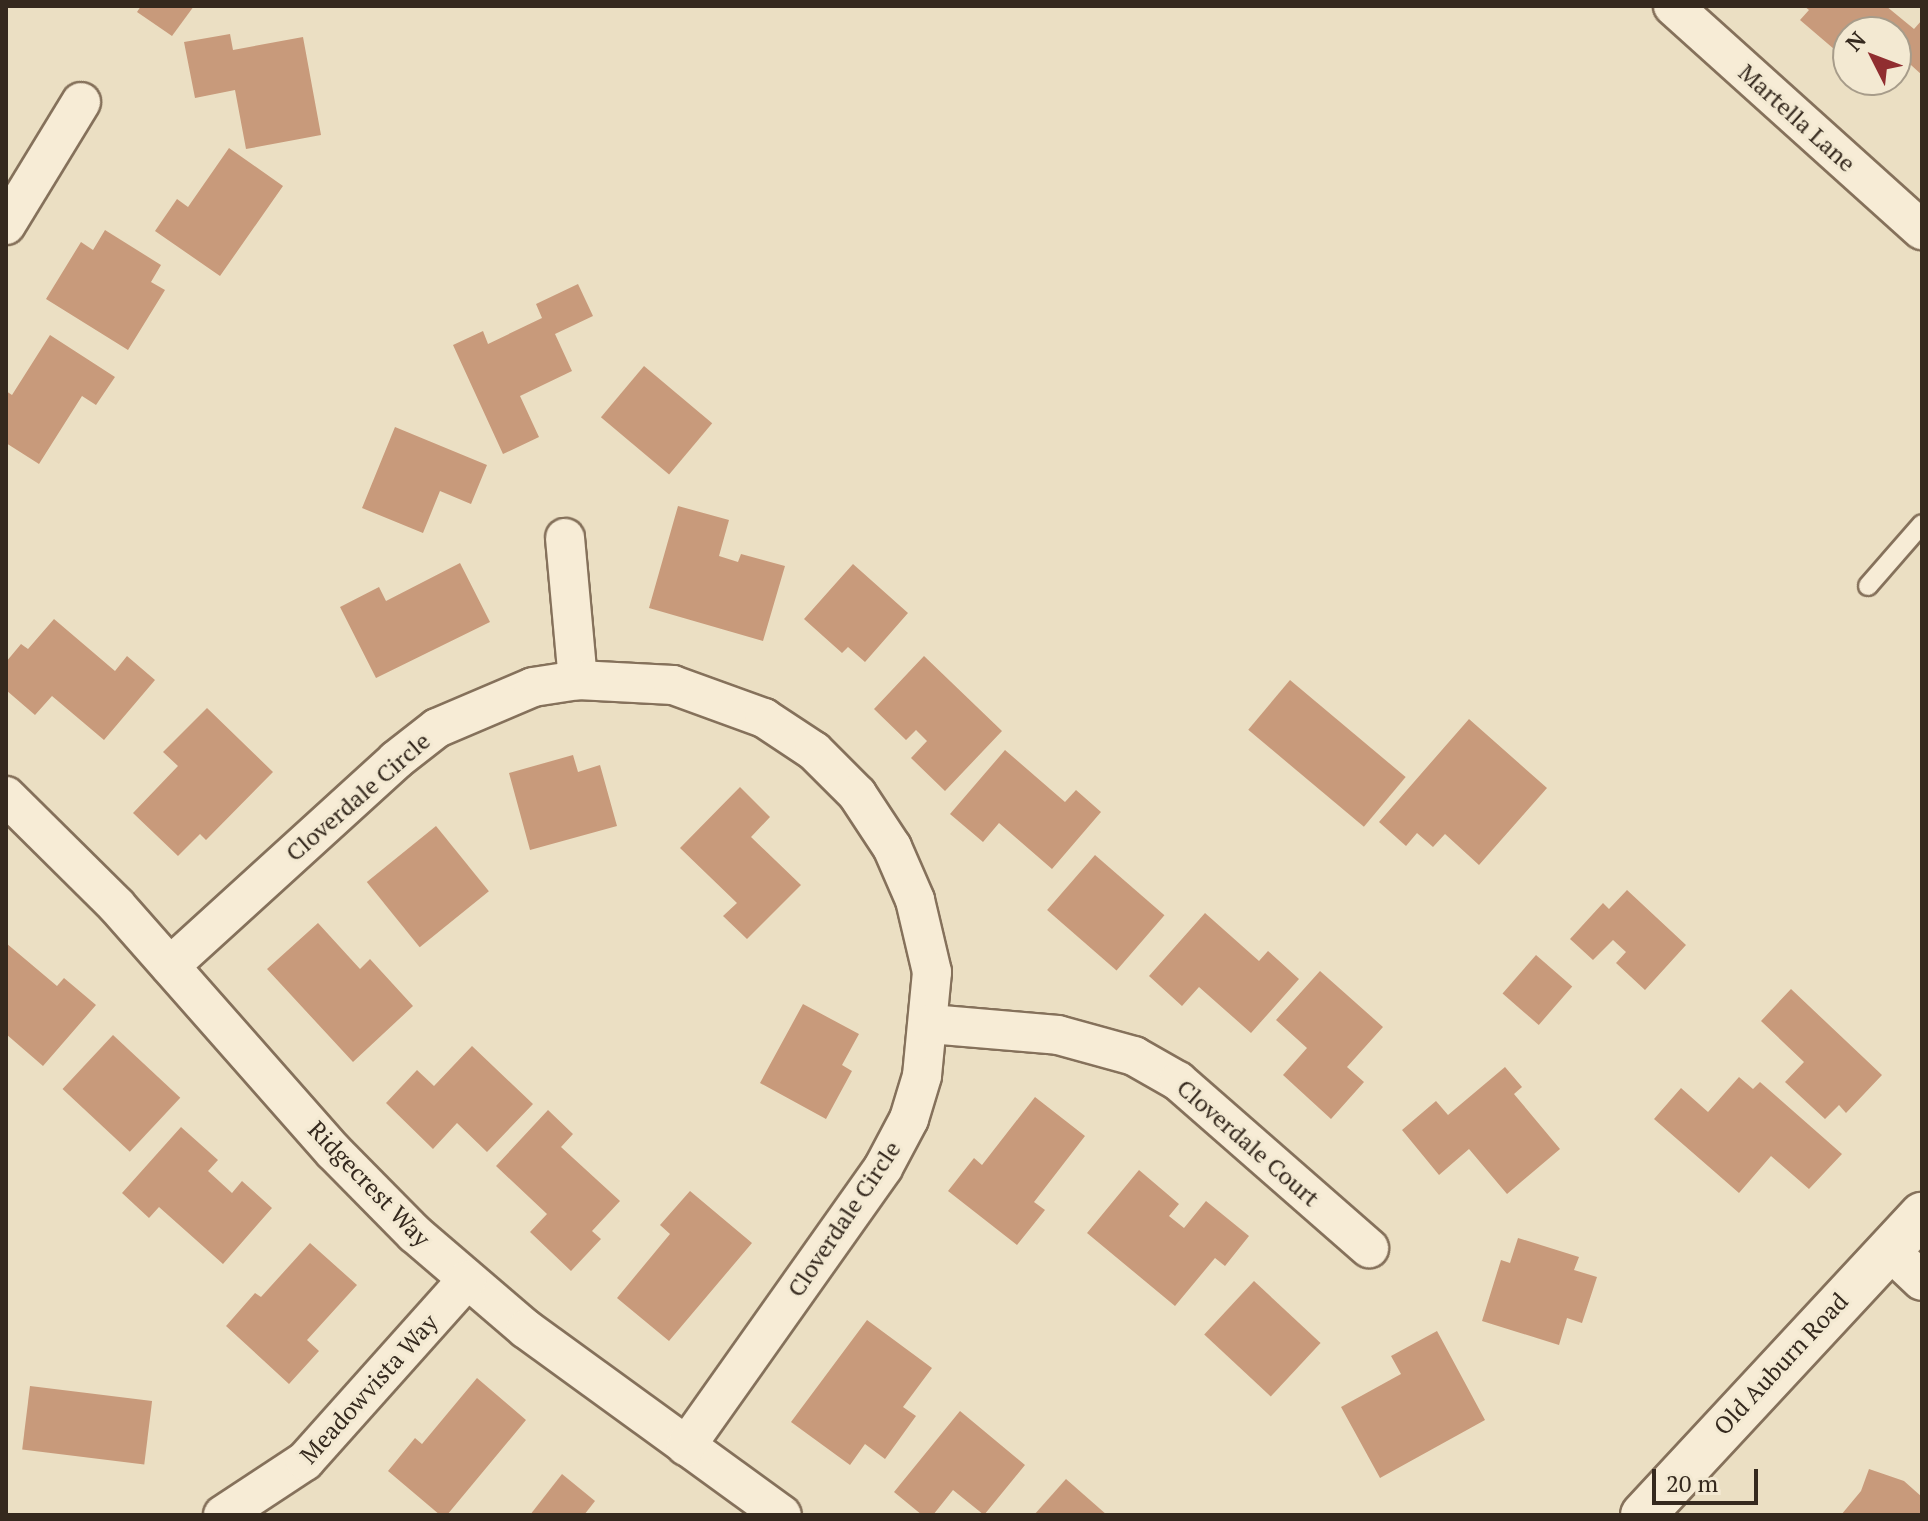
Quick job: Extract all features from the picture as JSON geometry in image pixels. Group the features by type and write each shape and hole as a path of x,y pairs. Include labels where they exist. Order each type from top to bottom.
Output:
{"main road":[{"name":"Old Auburn Road","path":"1643,1515 1922,1215"}],"street":[{"name":"Martella Lane","path":"1673,6 1922,230"},
{"path":"6,225 81,102"},
{"path":"565,538 578,680"},
{"name":"Cloverdale Circle","path":"170,966 437,728 533,687 578,680 641,681 717,697 764,718 814,751 857,794 892,847 915,900 932,972 930,1024 909,1119 883,1168 686,1446"},
{"name":"Ridgecrest Way","path":"6,796 170,966 334,1152 467,1280 782,1515"},
{"name":"Cloverdale Court","path":"930,1024 1058,1035 1134,1056 1190,1091 1369,1248"},
{"path":"1889,1250 1922,1281"},
{"name":"Meadowvista Way","path":"223,1515 305,1461 467,1280"}],"lane":[{"path":"1868,586 1922,524"}],"building":[{"path":"141,6 194,6 172,36 137,12"},
{"path":"1804,6 1886,6 1898,16 1832,16 1832,47 1800,20 1809,10"},
{"path":"1922,20 1922,75 1912,66 1912,27 1914,29"},
{"path":"230,34 233,50 303,37 321,135 246,149 235,90 195,98 184,42"},
{"path":"229,148 283,186 220,276 155,231 177,199 188,207"},
{"path":"105,230 161,265 151,282 165,290 128,350 46,299 81,242 93,250"},
{"path":"578,284 593,316 555,334 572,371 520,396 539,437 503,454 453,345 483,331 488,344 542,318 536,304"},
{"path":"50,335 115,377 96,405 82,396 39,464 6,443 6,391 12,395"},
{"path":"644,366 712,423 669,475 601,417"},
{"path":"395,427 487,465 471,504 440,491 423,533 362,508"},
{"path":"678,506 729,520 719,556 738,562 741,554 785,566 763,641 649,608"},
{"path":"460,563 490,622 376,678 340,607 379,587 386,601"},
{"path":"853,564 908,613 865,662 848,647 842,653 804,619"},
{"path":"54,619 115,671 127,656 155,680 104,740 52,696 35,715 6,690 6,662 21,644 28,649"},
{"path":"924,656 1002,731 945,791 911,758 927,741 916,730 906,740 874,709"},
{"path":"1290,680 1406,777 1364,827 1248,730"},
{"path":"207,708 273,772 206,840 200,834 178,856 133,813 178,766 163,752"},
{"path":"1469,719 1547,788 1479,865 1445,834 1433,847 1417,833 1406,846 1379,822"},
{"path":"1005,750 1065,802 1076,790 1101,812 1052,869 999,823 983,842 950,814"},
{"path":"573,755 578,772 600,765 617,826 530,850 509,773"},
{"path":"740,787 770,817 751,837 801,885 747,939 723,916 737,903 680,848"},
{"path":"436,826 489,891 420,947 367,882"},
{"path":"1095,855 1164,915 1117,970 1047,910"},
{"path":"1627,890 1686,945 1645,990 1616,963 1626,952 1613,940 1593,960 1570,939 1603,903 1609,909"},
{"path":"1205,913 1259,961 1268,951 1299,979 1251,1033 1199,987 1182,1006 1149,976"},
{"path":"318,923 360,969 370,959 413,1006 353,1062 267,969"},
{"path":"6,943 57,986 64,978 96,1005 43,1066 6,1034"},
{"path":"1536,955 1572,986 1539,1025 1503,993"},
{"path":"1320,971 1383,1027 1347,1067 1364,1082 1331,1119 1283,1075 1307,1048 1276,1020"},
{"path":"1791,989 1882,1075 1846,1113 1839,1105 1825,1119 1785,1082 1804,1062 1761,1021"},
{"path":"803,1004 859,1034 842,1065 852,1071 826,1119 760,1083"},
{"path":"113,1035 180,1098 130,1152 63,1089"},
{"path":"472,1046 533,1104 487,1152 457,1123 433,1149 386,1103 417,1070 434,1086"},
{"path":"1505,1067 1522,1087 1514,1094 1560,1149 1507,1194 1469,1149 1439,1175 1402,1130 1436,1101 1448,1115"},
{"path":"1739,1077 1753,1089 1760,1082 1842,1154 1809,1189 1771,1156 1739,1193 1654,1119 1681,1088 1708,1112"},
{"path":"1035,1097 1085,1136 1034,1202 1045,1210 1017,1245 948,1191 974,1158 982,1165"},
{"path":"548,1110 573,1134 561,1147 620,1201 592,1231 601,1239 571,1271 530,1232 547,1214 496,1166"},
{"path":"181,1127 218,1160 208,1171 232,1193 242,1181 272,1208 223,1264 159,1207 149,1218 122,1193"},
{"path":"1139,1170 1179,1204 1169,1216 1184,1228 1206,1201 1249,1236 1225,1266 1215,1258 1175,1306 1087,1233"},
{"path":"690,1191 752,1243 669,1341 617,1298 670,1234 660,1225"},
{"path":"1518,1238 1579,1257 1574,1270 1597,1277 1582,1323 1567,1318 1559,1345 1482,1321 1501,1260 1510,1263"},
{"path":"310,1243 357,1285 307,1340 319,1351 289,1384 226,1326 255,1293 261,1297"},
{"path":"1254,1281 1321,1343 1271,1396 1204,1334"},
{"path":"867,1320 932,1368 903,1407 916,1416 885,1459 865,1444 850,1465 791,1422"},
{"path":"1437,1331 1485,1420 1380,1478 1341,1407 1401,1374 1391,1356"},
{"path":"477,1378 526,1420 447,1515 440,1515 388,1471 415,1438 422,1444"},
{"path":"30,1386 152,1401 144,1465 22,1450"},
{"path":"960,1411 1025,1465 984,1515 953,1490 933,1515 922,1515 894,1492"},
{"path":"1869,1469 1904,1481 1922,1497 1922,1515 1841,1515 1861,1491"},
{"path":"562,1474 595,1501 584,1515 530,1515"},
{"path":"1066,1479 1107,1515 1034,1515"}]}
